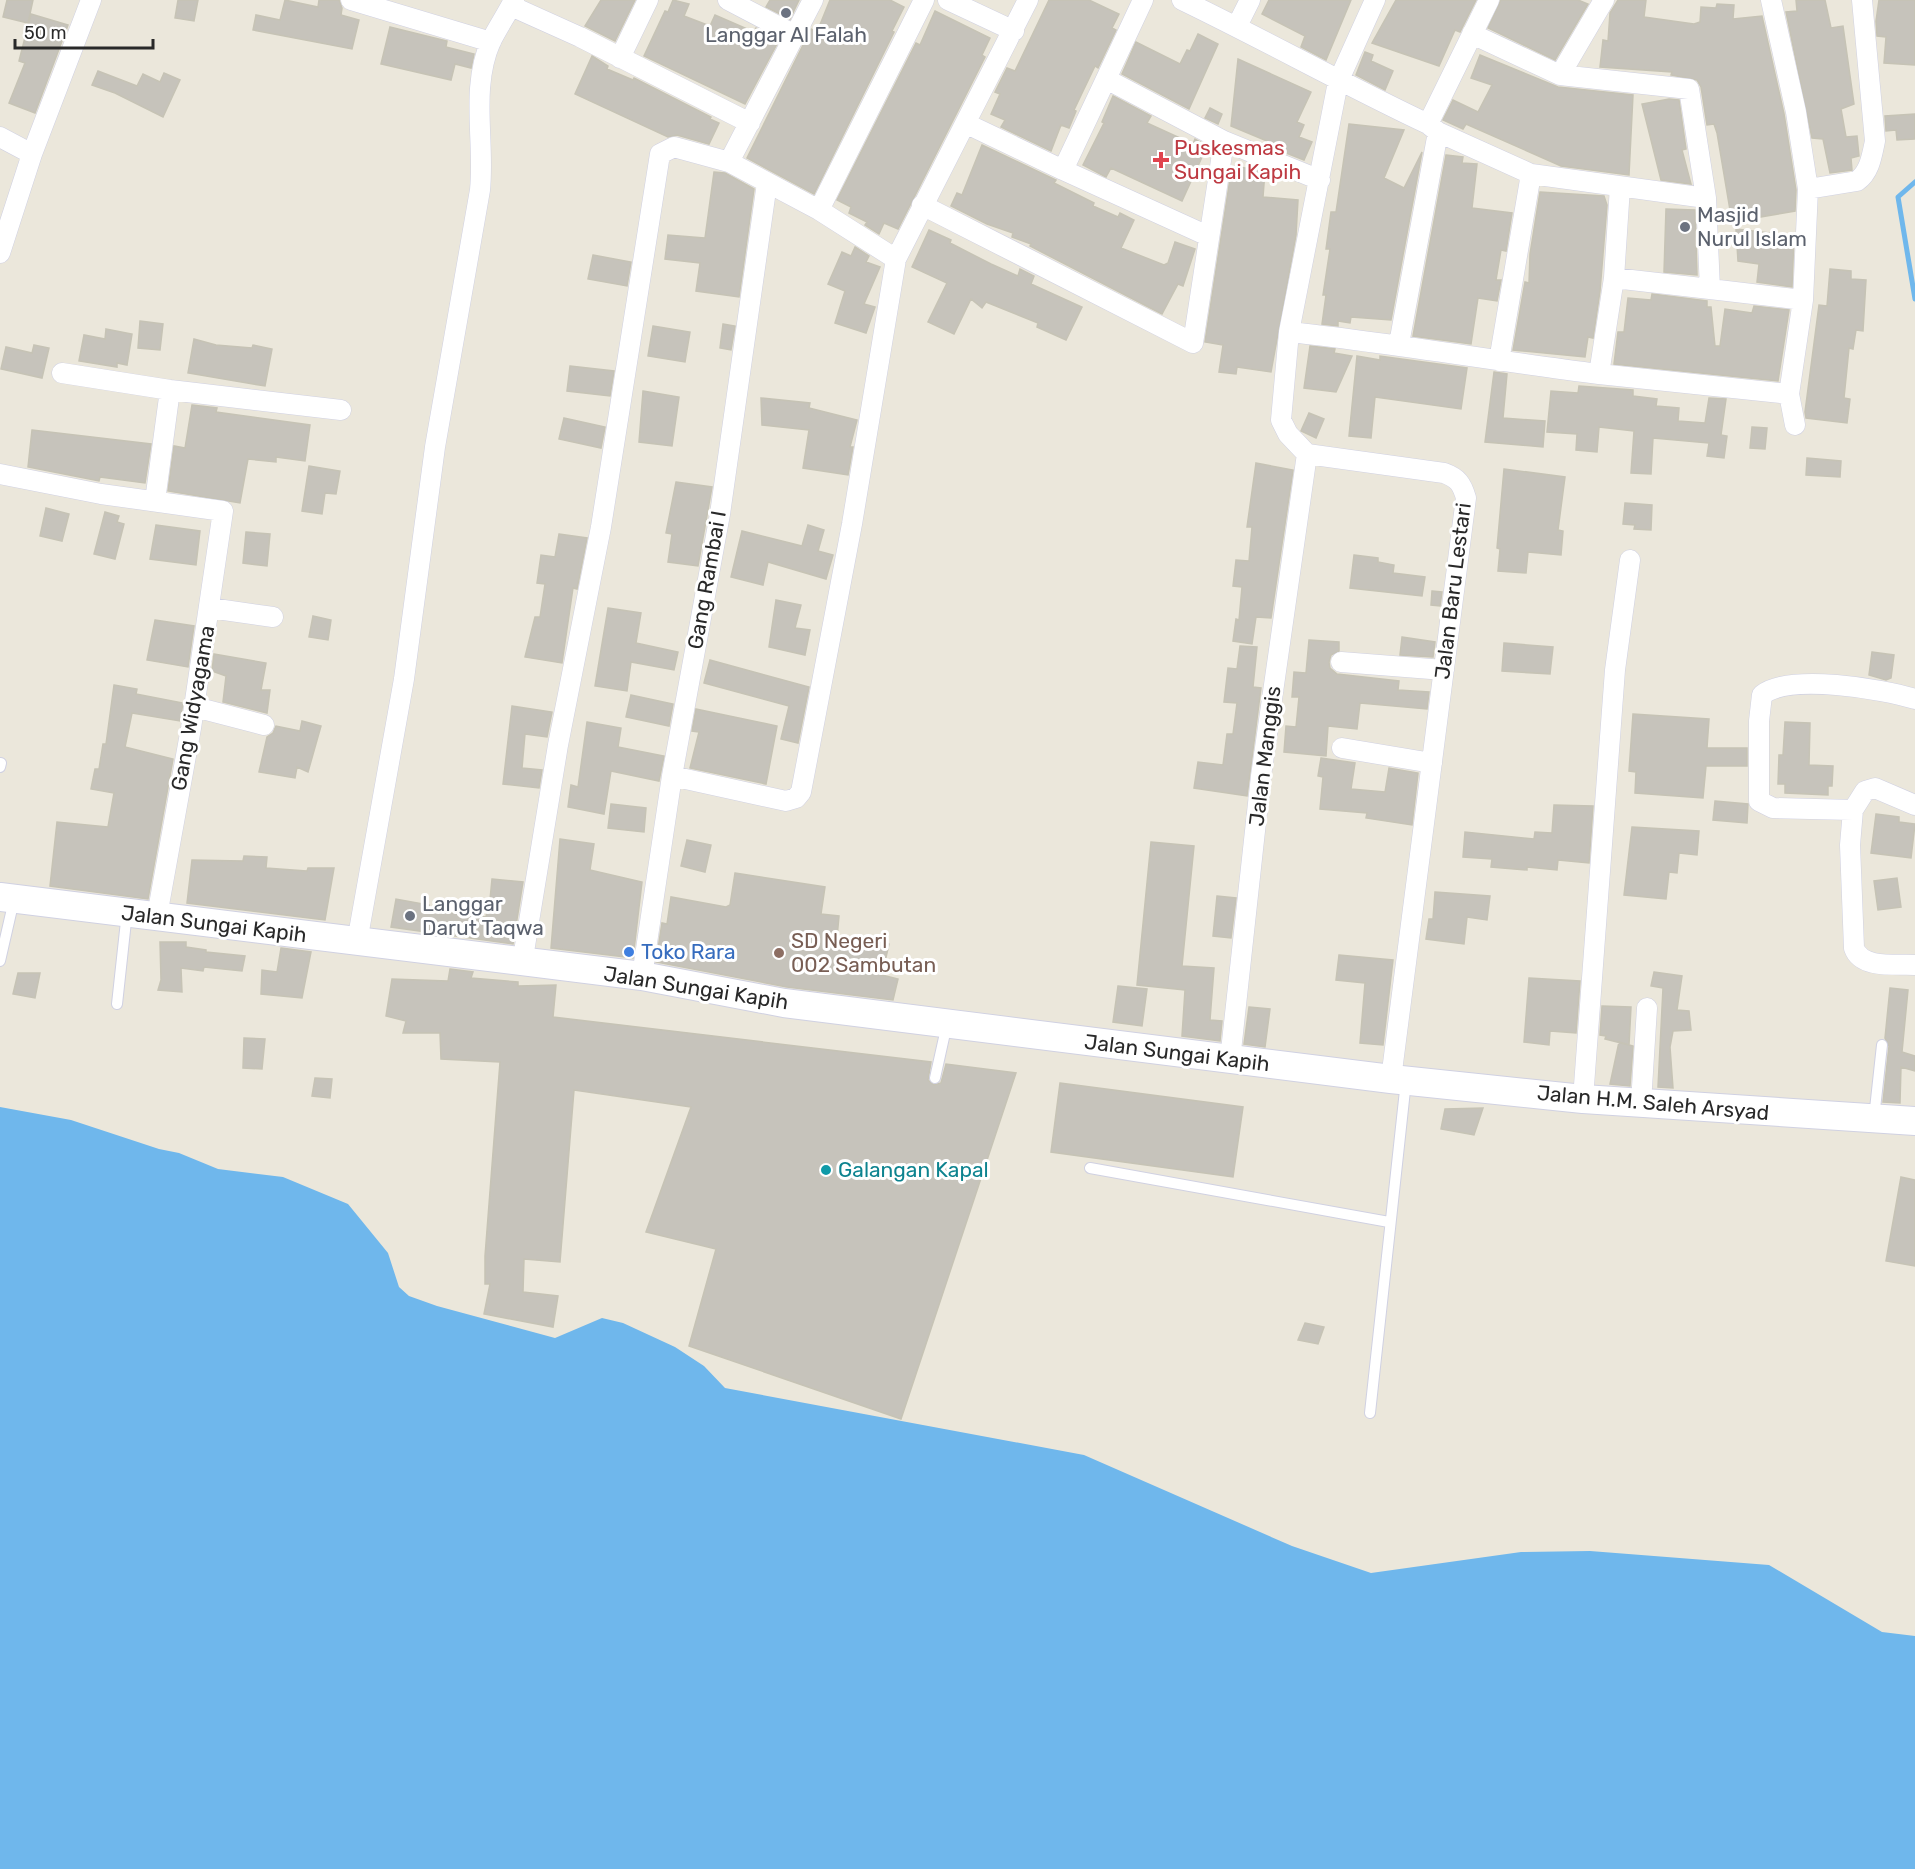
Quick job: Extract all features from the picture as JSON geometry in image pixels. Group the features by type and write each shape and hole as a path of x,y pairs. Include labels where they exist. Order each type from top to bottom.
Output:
{"street":[{"path":"0,253 32,154 91,0"},
{"path":"351,0 491,42"},
{"path":"620,58 648,0"},
{"path":"728,0 758,7 795,35"},
{"path":"729,162 813,0"},
{"path":"819,210 924,0"},
{"path":"948,0 1014,31"},
{"path":"672,776 786,801 796,798 801,792 852,524 896,259 1028,0"},
{"path":"1063,170 1143,0"},
{"path":"1182,0 1237,26 1338,82 1531,174 1706,198"},
{"path":"1237,26 1250,0"},
{"path":"1307,454 1288,434 1281,420 1289,332 1338,82 1375,0"},
{"path":"1399,344 1433,128 1472,34 1489,0"},
{"path":"1560,75 1604,0"},
{"path":"1771,0 1796,112 1808,189 1803,300 1789,394 1795,425"},
{"path":"1808,189 1857,181 1862,177 1870,162 1875,141 1862,0"},
{"path":"357,942 404,679 435,447 480,190 483,161 480,85 491,42 513,3 750,123"},
{"path":"1472,34 1560,75 1683,86 1689,89 1706,198 1710,289"},
{"path":"1106,79 1224,141 1320,180"},
{"path":"967,123 1208,236"},
{"path":"0,137 32,154"},
{"path":"922,205 1193,343 1224,141"},
{"path":"522,963 558,745 601,527 660,154 674,147 729,162 819,210 896,259"},
{"path":"1499,361 1531,174"},
{"name":"Gang Rambai I","path":"642,976 672,776 720,514 767,183"},
{"path":"1599,374 1614,278 1620,187"},
{"path":"1614,278 1803,300"},
{"path":"1289,332 1399,344 1499,361 1599,374 1789,394"},
{"path":"62,373 170,390 341,410"},
{"path":"0,474 100,494 155,501 170,390"},
{"name":"Jalan Baru Lestari","path":"1307,454 1444,473 1455,477 1462,485 1466,498 1432,763 1399,1080"},
{"name":"Jalan Manggis","path":"1230,1060 1261,776 1307,454"},
{"name":"Gang Widyagama","path":"155,501 213,508 223,512 195,707 157,916"},
{"path":"1583,1099 1615,670 1630,560"},
{"path":"210,608 273,617"},
{"path":"1341,662 1444,670"},
{"path":"1853,810 1773,808 1759,801 1762,695 1767,691 1818,684 1875,689 1915,699"},
{"path":"195,707 264,725"},
{"path":"1342,748 1432,763"},
{"path":"1915,805 1875,788 1868,789 1853,810 1850,845 1856,952 1865,962 1915,965"},
{"name":"Jalan Sungai Kapih","path":"7,898 642,976 784,1003 1399,1080"},
{"path":"1641,1103 1647,1008"},
{"name":"Jalan H.M. Saleh Arsyad","path":"1399,1080 1583,1099 1915,1121"}],"lane":[{"path":"0,767 1,763"},
{"path":"0,962 7,898"},
{"path":"117,1004 127,912"},
{"path":"935,1078 948,1024"},
{"path":"1874,1119 1882,1045"},
{"path":"1370,1413 1389,1222 1399,1080"},
{"path":"1089,1167 1389,1222"}],"water":[{"path":"0,1107 71,1120 159,1149 179,1153 218,1169 283,1177 348,1204 388,1253 399,1287 409,1296 437,1306 555,1338 602,1318 623,1323 675,1347 704,1366 725,1388 1084,1455 1292,1546 1371,1573 1521,1552 1590,1551 1769,1565 1882,1632 1915,1636 1915,1869 0,1869"}],"building":[{"path":"7,0 33,0 28,23 3,17"},
{"path":"178,0 198,0 194,21 175,18"},
{"path":"285,0 318,7 319,0 339,0 342,8 341,15 359,20 352,49 253,30 256,15 280,20"},
{"path":"601,0 635,0 615,41 585,26"},
{"path":"673,0 689,4 684,16 710,26 715,15 754,32 756,28 779,40 745,104 644,56 665,11 668,12"},
{"name":"Langgar Al Falah","path":"770,0 799,0 790,19 766,7"},
{"path":"830,0 890,0 904,7 892,31 894,32 814,194 747,158 811,29 817,32"},
{"path":"1049,0 1089,0 1119,14 1112,28 1116,30 1098,68 1095,66 1074,110 1076,111 1069,128 1061,125 1051,151 1001,127 1005,120 991,114 1000,94 995,92 1007,68 1015,71"},
{"path":"1269,0 1351,0 1326,60 1301,47 1305,36 1262,14"},
{"path":"1396,0 1476,0 1460,32 1455,30 1439,66 1372,43"},
{"path":"1501,0 1578,0 1588,4 1555,60 1488,28"},
{"path":"1618,0 1646,0 1644,17 1694,24 1700,22 1701,7 1716,8 1717,4 1734,5 1733,19 1762,16 1784,114 1796,190 1795,211 1732,222 1717,133 1714,124 1707,125 1701,87 1697,80 1671,75 1672,72 1600,67 1603,40 1608,41 1610,13"},
{"path":"1796,0 1825,0 1831,28 1843,26 1854,104 1841,109 1846,137 1857,136 1859,156 1851,158 1852,170 1830,173 1823,139 1812,138 1786,12 1797,11"},
{"path":"1879,0 1915,0 1915,65 1884,63 1886,37 1877,36 1876,21"},
{"path":"935,11 990,38 982,55 985,57 898,229 884,223 879,234 865,225 867,222 849,213 851,207 837,200 916,43 920,45"},
{"path":"31,14 68,25 35,113 9,103 25,63 19,61"},
{"path":"390,27 447,41 446,47 474,54 471,68 455,64 451,80 381,64"},
{"path":"1198,34 1218,44 1189,109 1122,74 1136,42 1180,64 1187,50 1190,51"},
{"path":"1365,52 1373,55 1371,61 1393,71 1385,90 1356,75"},
{"path":"1480,55 1558,87 1633,95 1629,175 1561,166 1466,124 1463,129 1443,120 1453,100 1478,112 1492,85 1471,78"},
{"path":"592,56 608,66 607,69 633,80 634,78 719,123 709,144 677,135 668,137 575,94"},
{"path":"1238,59 1311,92 1297,122 1304,125 1299,137 1312,142 1304,160 1266,145 1267,141 1231,126"},
{"path":"98,71 137,86 143,74 160,82 164,73 180,80 163,117 115,93 92,85"},
{"name":"Puskesmas Sungai Kapih","path":"1113,96 1151,116 1147,123 1193,144 1195,139 1207,146 1182,201 1111,168 1106,177 1083,165 1104,123 1102,122"},
{"path":"1669,99 1679,100 1686,149 1682,150 1691,184 1661,180 1642,104"},
{"path":"1210,108 1222,114 1218,124 1205,118"},
{"path":"1915,114 1915,139 1897,140 1896,130 1886,131 1885,116"},
{"path":"1349,124 1404,130 1384,178 1404,188 1422,152 1391,320 1351,317 1350,323 1338,321 1338,326 1322,324 1326,295 1323,295 1330,249 1326,249 1331,212 1336,212"},
{"path":"982,145 1056,180 1054,183 1094,203 1093,206 1118,217 1120,213 1134,220 1121,248 1164,265 1168,263 1175,242 1195,249 1183,286 1178,284 1162,314 1030,246 1031,244 1012,237 1013,233 987,224 951,206 957,193 962,195"},
{"path":"1446,155 1463,157 1462,163 1477,164 1472,208 1512,213 1506,251 1501,250 1496,280 1501,280 1497,301 1478,298 1471,344 1413,336"},
{"path":"1232,166 1265,171 1263,197 1298,200 1296,235 1271,372 1237,367 1236,374 1219,372 1223,345 1205,342"},
{"path":"714,172 725,173 754,189 739,297 696,291 700,263 665,259 668,235 705,238"},
{"path":"1540,192 1604,196 1607,205 1600,291 1593,338 1588,337 1585,357 1513,350 1525,282 1529,283 1530,254"},
{"path":"1666,209 1695,210 1697,275 1664,272"},
{"path":"1736,229 1794,236 1792,287 1757,282 1759,264 1738,261"},
{"path":"929,230 951,240 950,243 1018,276 1020,269 1034,276 1031,284 1082,307 1066,340 1037,327 1038,323 986,302 982,308 971,299 954,334 928,322 947,283 912,267"},
{"path":"855,247 869,256 866,262 880,267 864,304 875,307 866,333 835,323 845,291 828,284 842,252 851,256"},
{"path":"593,255 631,262 627,286 588,279"},
{"path":"1830,269 1851,271 1851,279 1866,280 1863,331 1856,330 1853,349 1849,348 1844,398 1850,399 1847,423 1806,418 1805,412 1819,305 1827,306"},
{"path":"1652,294 1707,301 1707,307 1711,307 1715,346 1720,346 1725,309 1752,313 1754,306 1789,310 1778,381 1614,364 1618,332 1624,332 1628,298 1651,300"},
{"path":"140,321 163,324 160,350 138,348"},
{"path":"723,324 735,326 731,350 720,348"},
{"path":"653,326 690,332 685,362 648,356"},
{"path":"106,329 132,334 127,365 117,363 117,367 79,361 84,335 105,339"},
{"path":"194,339 216,345 252,348 253,345 272,349 265,386 188,373"},
{"path":"34,345 49,348 42,378 1,369 6,347 32,353"},
{"path":"1310,346 1335,349 1334,353 1352,356 1336,392 1304,388"},
{"path":"1357,356 1380,360 1380,356 1467,368 1461,409 1375,397 1371,438 1349,436"},
{"path":"570,366 614,371 610,396 567,391"},
{"path":"1494,372 1507,374 1503,418 1545,421 1543,447 1485,442"},
{"path":"1579,386 1633,390 1633,396 1657,399 1656,406 1679,408 1678,421 1705,423 1709,398 1726,399 1721,435 1727,436 1724,458 1707,456 1709,443 1653,438 1651,474 1631,473 1634,431 1599,427 1597,452 1576,450 1577,434 1547,432 1551,391 1578,393"},
{"path":"643,391 679,397 672,446 639,442"},
{"path":"761,398 810,403 809,408 857,420 850,447 853,447 848,475 803,468 809,430 762,425"},
{"path":"192,405 217,408 216,412 310,425 305,461 276,457 276,462 248,459 240,503 168,491 174,446 185,448"},
{"path":"1309,413 1324,419 1316,438 1301,431"},
{"path":"564,418 605,427 601,448 559,439"},
{"path":"1752,427 1767,428 1765,449 1750,448"},
{"path":"32,430 151,444 145,483 100,477 99,481 28,467"},
{"path":"1807,458 1841,461 1840,477 1806,475"},
{"path":"1256,463 1293,470 1271,618 1256,617 1252,644 1233,641 1236,619 1239,620 1242,587 1233,586 1236,560 1249,561 1252,527 1247,527"},
{"path":"309,466 340,471 336,494 325,493 322,514 302,511"},
{"path":"1504,469 1565,477 1558,530 1563,531 1561,555 1528,552 1526,573 1498,571 1500,549 1497,548"},
{"path":"676,482 712,487 698,566 668,562 672,534 666,533"},
{"path":"1625,503 1652,505 1651,530 1634,529 1635,525 1623,524"},
{"path":"46,508 69,514 62,541 40,536"},
{"path":"105,512 119,516 117,522 124,524 115,559 94,554"},
{"path":"156,525 200,531 196,565 150,559"},
{"path":"808,525 824,530 818,551 833,555 826,579 768,562 763,585 731,577 742,531 802,546"},
{"path":"246,532 270,534 267,566 243,563"},
{"path":"559,534 587,538 577,589 573,588 562,663 525,657 535,617 540,617 545,584 537,583 541,555 555,557"},
{"path":"1354,555 1378,558 1378,562 1394,565 1393,573 1425,577 1422,596 1350,588"},
{"path":"1432,591 1442,592 1440,606 1431,605"},
{"path":"776,600 801,605 795,628 810,630 805,655 769,647"},
{"path":"608,608 641,613 636,643 678,652 674,670 631,662 627,691 595,686"},
{"path":"313,616 331,620 328,640 309,637"},
{"path":"155,620 194,626 188,667 147,660"},
{"path":"1402,637 1435,642 1433,657 1400,655"},
{"path":"1309,640 1339,642 1339,651 1331,655 1329,662 1330,668 1337,674 1399,681 1398,690 1429,692 1427,709 1360,703 1357,729 1328,726 1326,756 1284,752 1286,726 1296,727 1299,697 1292,697 1294,672 1306,673"},
{"path":"1504,643 1553,647 1550,674 1502,671"},
{"path":"1240,646 1257,647 1253,687 1261,688 1247,796 1194,788 1198,762 1223,765 1227,734 1233,734 1237,703 1224,702 1228,668 1237,669"},
{"path":"1872,652 1894,655 1891,678 1886,680 1869,675"},
{"path":"214,654 266,663 261,690 270,690 267,713 223,702 226,676 212,671"},
{"path":"710,660 809,687 798,743 781,739 789,706 704,683"},
{"path":"114,685 137,689 136,694 183,703 180,721 132,713 125,747 173,759 148,899 50,886 57,822 108,827 114,793 91,789 95,769 99,769 103,744 106,744"},
{"path":"631,695 673,704 669,726 626,717"},
{"path":"512,706 552,712 547,737 525,734 522,768 542,770 539,788 503,784"},
{"path":"696,709 777,726 766,784 690,768 699,732 692,731"},
{"path":"1633,714 1709,719 1707,748 1747,748 1747,766 1706,766 1703,798 1635,793 1636,772 1629,771"},
{"path":"302,721 321,726 308,772 297,767 295,778 259,772 267,737 273,733 276,726 300,731"},
{"path":"587,722 621,728 618,747 664,756 659,781 611,771 604,814 568,807 571,785 578,787"},
{"path":"1785,722 1810,723 1809,765 1833,766 1832,786 1828,786 1828,795 1785,793 1785,784 1778,784 1779,755 1783,755"},
{"path":"1321,758 1355,763 1351,789 1385,792 1389,768 1418,773 1412,825 1366,818 1367,813 1320,809 1323,777 1318,776"},
{"path":"1715,801 1748,804 1747,823 1713,820"},
{"path":"611,804 646,808 644,832 608,828"},
{"path":"1554,805 1593,806 1589,863 1558,860 1557,870 1527,867 1527,870 1491,867 1492,859 1463,857 1465,832 1534,839 1535,832 1552,833"},
{"path":"1876,814 1899,817 1899,822 1915,824 1911,858 1871,853"},
{"path":"1632,827 1699,831 1697,855 1679,853 1677,873 1669,872 1666,899 1624,895"},
{"path":"560,839 594,844 590,870 642,882 633,958 551,948"},
{"path":"687,840 711,845 705,872 681,866"},
{"path":"1151,842 1194,846 1182,966 1214,968 1210,1020 1222,1021 1220,1041 1182,1036 1185,990 1137,985"},
{"path":"244,856 267,857 266,868 307,871 308,868 334,868 325,920 187,903 192,860 243,861"},
{"path":"735,873 825,887 821,914 839,916 837,938 889,944 882,975 898,979 893,1000 787,987 656,962 662,923 667,924 671,897 726,907 730,905"},
{"path":"1897,878 1901,907 1878,910 1874,881"},
{"path":"492,879 523,882 513,944 391,927 396,899 429,905 428,909 486,917 487,910 489,910"},
{"path":"1435,892 1490,896 1487,920 1467,917 1464,944 1426,939 1429,919 1433,919"},
{"path":"1217,896 1236,898 1231,938 1213,936"},
{"path":"160,942 186,942 186,947 206,950 206,952 245,956 242,971 204,967 203,971 181,968 182,992 158,990 161,980"},
{"path":"281,948 311,952 302,998 261,994 262,970 277,972"},
{"path":"1339,955 1393,960 1383,1045 1360,1043 1365,983 1336,980"},
{"name":"Galangan Kapal","path":"450,969 473,972 471,978 518,982 518,986 556,985 553,1017 931,1062 928,1080 934,1085 941,1083 946,1064 1016,1073 901,1419 689,1346 716,1249 646,1232 691,1107 574,1090 560,1262 524,1259 523,1292 558,1296 553,1327 484,1314 490,1284 485,1284 485,1256 500,1062 441,1059 440,1033 403,1033 406,1021 386,1016 392,979 448,981"},
{"path":"1654,972 1682,976 1677,1010 1689,1011 1691,1030 1673,1031 1670,1047 1673,1088 1658,1087 1663,988 1651,986"},
{"path":"18,973 40,973 35,998 13,994"},
{"path":"1529,978 1580,981 1576,1033 1550,1031 1549,1045 1524,1042"},
{"path":"1118,986 1147,989 1142,1026 1113,1022"},
{"path":"1890,988 1908,990 1902,1052 1915,1056 1915,1071 1901,1067 1900,1103 1883,1102 1889,1046 1885,1038"},
{"path":"1602,1006 1631,1007 1629,1045 1605,1039 1606,1036 1600,1035"},
{"path":"1249,1007 1270,1009 1265,1047 1244,1044"},
{"path":"244,1038 265,1039 262,1069 243,1068"},
{"path":"1619,1042 1633,1046 1630,1086 1610,1084"},
{"path":"315,1078 332,1079 330,1098 312,1096"},
{"path":"1060,1083 1243,1107 1233,1177 1051,1152"},
{"path":"1483,1108 1474,1135 1441,1129 1445,1109"},
{"path":"1901,1177 1915,1180 1915,1266 1886,1261"},
{"path":"1305,1323 1324,1327 1318,1344 1298,1340"}],"waterway":[{"path":"1915,182 1898,197 1915,299"}],"place":[{"name":"Langgar Al Falah","path":"786,13"},
{"name":"Puskesmas Sungai Kapih","path":"1161,160"},
{"name":"Masjid Nurul Islam","path":"1685,227"},
{"name":"Langgar Darut Taqwa","path":"410,916"},
{"name":"Toko Rara","path":"629,952"},
{"name":"SD Negeri 002 Sambutan","path":"779,953"},
{"name":"Galangan Kapal","path":"826,1170"}]}
